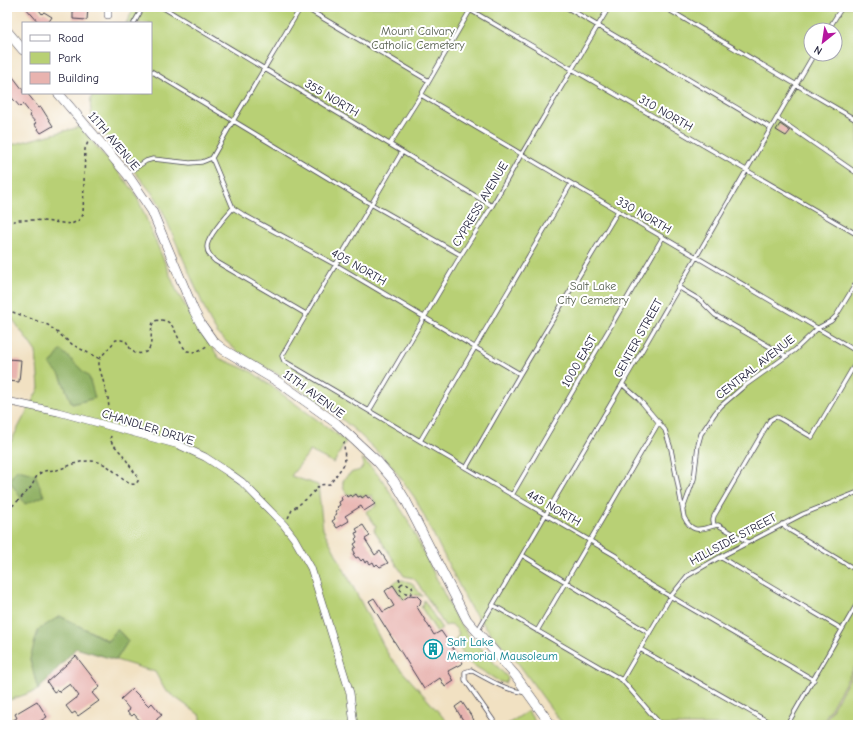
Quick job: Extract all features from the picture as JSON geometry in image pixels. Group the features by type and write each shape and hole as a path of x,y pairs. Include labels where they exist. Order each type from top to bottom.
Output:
{"street":[{"path":"7,31 22,49"},
{"name":"11TH AVENUE","path":"59,94 127,174 152,211 194,311 213,341 224,350 280,383 319,411 343,430 377,461 394,481 405,499 467,620 515,675 551,725"},
{"name":"CHANDLER DRIVE","path":"7,401 45,409 163,440 192,450 217,464 242,482 284,525 294,538 304,554 317,582 350,693 354,725"}],"lane":[{"path":"135,22 144,7"},
{"name":"355 NORTH","path":"162,7 492,206"},
{"path":"127,174 146,161 153,159 190,163 202,162 212,158 301,7"},
{"path":"304,7 429,81"},
{"name":"310 NORTH","path":"465,7 471,8 572,69 858,235"},
{"path":"566,7 771,128"},
{"name":"CYPRESS AVENUE","path":"369,411 609,7"},
{"path":"664,7 858,121"},
{"path":"833,22 841,9 834,7"},
{"path":"390,144 421,95 471,8"},
{"name":"CENTER STREET","path":"477,631 623,385 678,287 809,62"},
{"path":"152,72 371,204 461,255"},
{"name":"330 NORTH","path":"421,95 858,352"},
{"path":"777,118 858,174"},
{"path":"212,158 233,208 208,242 208,253 215,261 306,314 402,152"},
{"path":"420,441 571,184"},
{"name":"405 NORTH","path":"233,208 336,265 520,374"},
{"path":"466,468 520,374 618,212"},
{"name":"1000 EAST","path":"512,494 663,237"},
{"name":"CENTRAL AVENUE","path":"683,509 694,479 698,445 701,434 720,406 795,350 818,328 831,321 836,316 858,280"},
{"path":"678,287 700,300 715,315 786,356"},
{"name":"445 NORTH","path":"306,314 282,356 284,361 590,540 616,556 639,578 814,680"},
{"path":"714,526 714,516 770,420 775,417 812,437 858,359"},
{"path":"623,385 638,398 659,422 669,438 684,517 691,528 702,530 718,525 748,542"},
{"path":"537,631 659,422"},
{"name":"HILLSIDE STREET","path":"622,680 671,596 687,576 782,524 858,492"},
{"path":"782,524 791,532 858,571"},
{"path":"522,555 650,633"},
{"path":"720,557 842,629"},
{"path":"787,725 858,602"},
{"path":"493,605 622,680 661,725"},
{"path":"640,649 774,725"},
{"path":"493,720 465,680 466,672 471,670 512,691 528,693"}],"path":[{"path":"7,223 19,220 34,220 72,224 78,221 83,215 85,149 92,134"},
{"path":"7,310 48,325 73,345 100,359"},
{"path":"110,418 108,398 99,366 100,359 115,341 118,340 126,342 135,353 147,351 152,340 152,324 154,321 159,320 172,324 180,343 188,351 200,351 213,341"},
{"path":"284,525 292,510 309,497 320,484 330,484 345,463 343,430"},
{"path":"7,509 15,505 41,473 45,471 57,470 84,461 97,461 106,464 126,483 131,485 136,484 138,478 130,464 112,443 110,439 111,436"},
{"path":"399,578 399,587 402,592 410,594 413,591 409,584 400,584"}],"green space":[{"name":"Salt Lake City Cemetery","path":"135,7 858,7 858,661 821,725 563,725 518,663 471,609 415,498 391,465 337,415 281,376 238,352 218,334 210,321 156,198 95,123 90,105 92,94 152,94 152,22 127,22"},
{"path":"80,127 135,192 178,294 219,358 252,372 346,441 334,463 310,451 291,476 318,485 323,529 389,656 450,725 201,725 201,716 165,690 155,672 116,660 128,641 117,629 109,641 86,629 30,659 38,690 7,701 7,449 39,388 36,352 7,311 7,146","holes":["60,375 95,398 72,404"]},
{"path":"61,350 89,377 95,398 72,404 60,375 50,365"},
{"path":"362,458 381,478 406,517 456,618 468,634 508,678 506,683 500,682 470,663 455,641 459,634 457,630 450,625 445,626 417,582 413,578 404,576 374,530 376,526 366,512 377,505 371,495 368,497 367,495 363,497 361,494 358,496 356,493 352,496 345,492 343,485 344,480 349,474 362,468"},
{"path":"17,470 35,474 44,496 25,504 9,480"},
{"path":"402,580 412,583 422,596 416,595 404,601 393,584 396,581"},
{"path":"424,600 442,629 437,632 421,607 423,606"},
{"path":"60,616 108,641 117,629 128,641 116,660 76,648 38,690 30,659 38,630"},
{"path":"858,664 858,725 823,725"},
{"path":"528,711 537,725 506,725"}],"building":[{"path":"25,7 37,7 42,14 44,12 52,17 49,22 38,22"},
{"path":"73,7 88,7 87,20 73,19"},
{"path":"7,69 22,89 22,94 28,94 39,108 41,107 53,126 41,133 34,124 36,123 29,115 31,114 23,104 20,107 7,92"},
{"path":"780,124 790,131 786,136 776,130"},
{"path":"7,359 21,360 19,382 7,381"},
{"path":"346,494 347,497 350,495 352,497 356,494 358,497 361,496 362,498 366,495 368,498 370,497 375,504 364,511 361,506 345,516 349,521 337,528 332,521 335,519 334,516 337,514 335,511 339,509 337,507 340,505 339,502 342,500 341,497"},
{"path":"363,525 370,536 365,539 375,555 380,551 388,563 380,567 377,564 375,566 373,562 370,564 368,561 365,563 363,559 361,561 353,554 355,553 353,549 356,547 354,544 357,542 355,539 357,537 355,533 358,532 356,529"},
{"name":"Salt Lake Memorial Mausoleum","path":"393,585 403,600 410,595 417,596 421,600 417,607 434,635 441,631 463,663 448,671 454,681 445,687 440,678 424,689 369,601 374,598 383,612 394,606 385,591"},
{"path":"76,656 100,687 92,693 99,701 78,716 75,712 72,714 66,706 79,696 70,684 59,692 57,690 54,692 47,682"},
{"path":"132,689 149,706 152,703 162,715 157,719 156,725 140,725 141,722 134,714 132,716 127,712 130,710 121,699"},
{"path":"37,701 47,717 33,725 16,725 13,720 17,718 15,714"},
{"path":"462,702 474,720 466,725 455,707"}],"place":[{"name":"Salt Lake Memorial Mausoleum","path":"433,649"}],"park label":[{"name":"Mount Calvary Catholic Cemetery","path":"418,38"}]}
